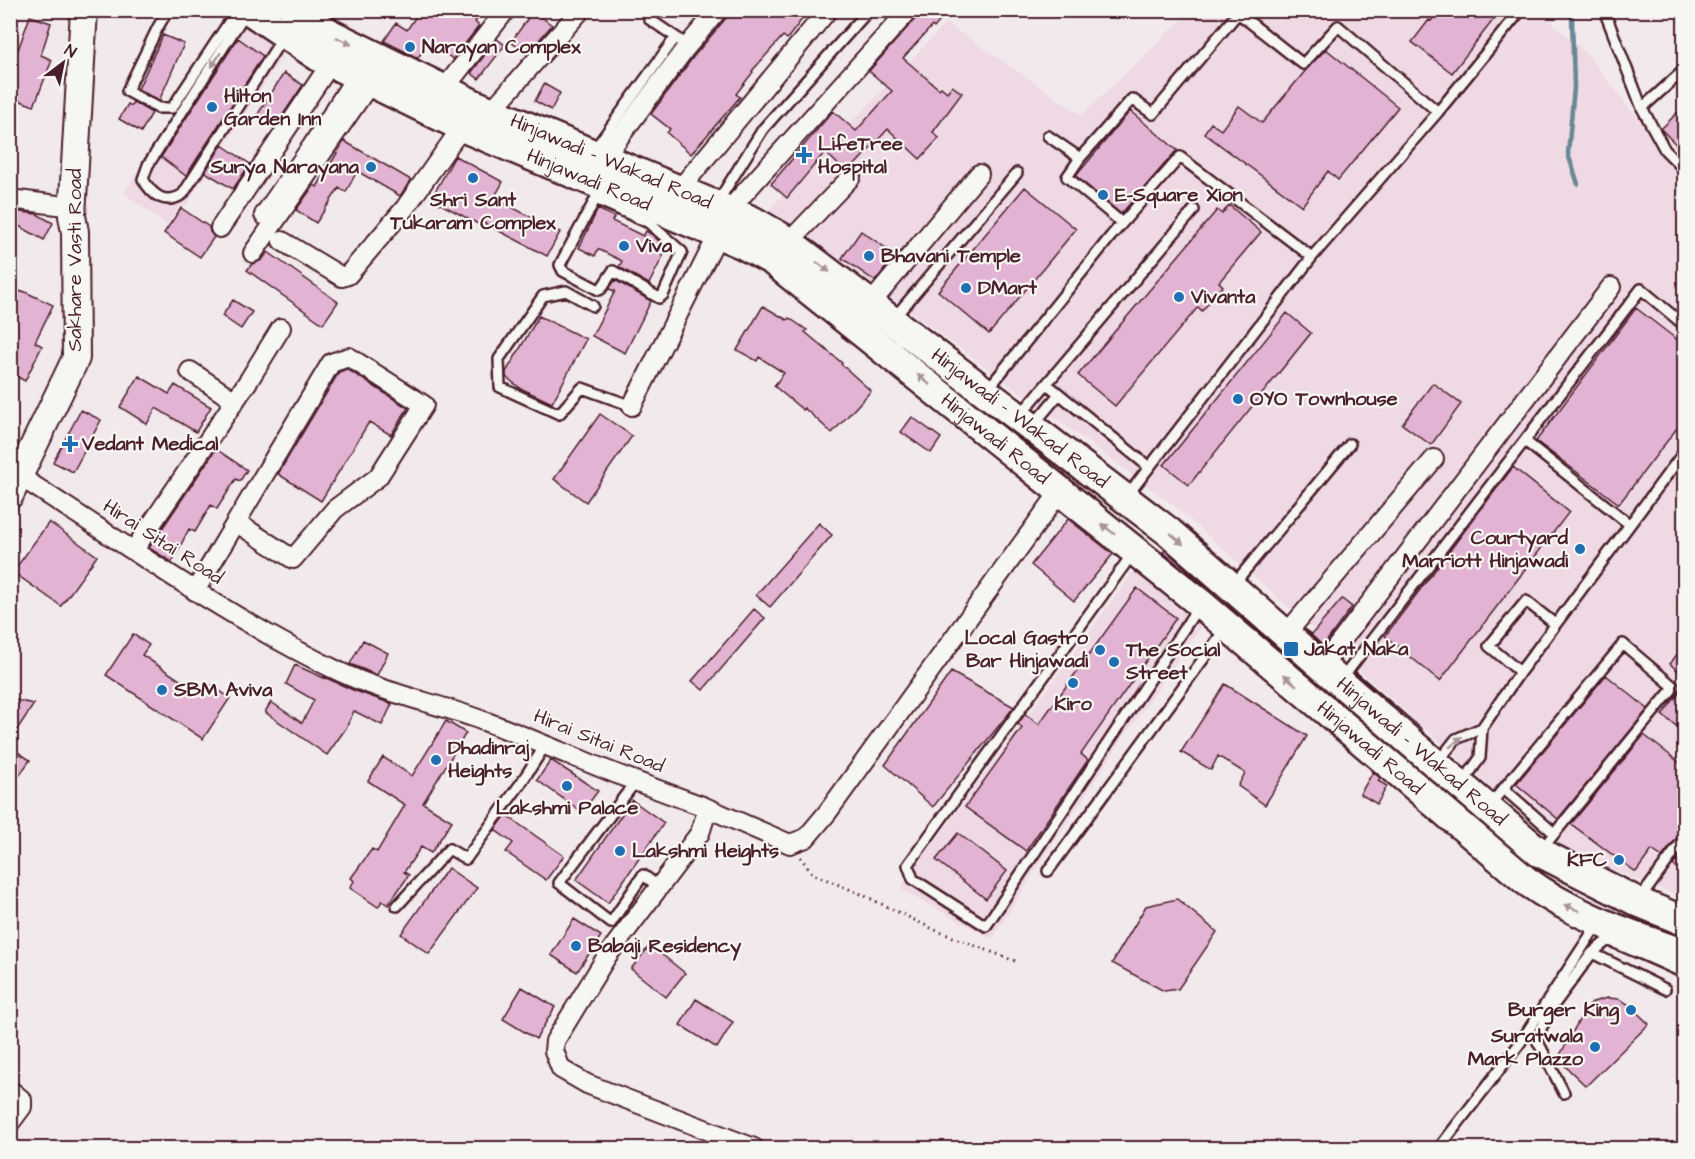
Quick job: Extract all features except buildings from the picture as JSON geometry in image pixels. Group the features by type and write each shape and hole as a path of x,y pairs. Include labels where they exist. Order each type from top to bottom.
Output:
{"main road":[{"name":"Hinjawadi Road","path":"248,10 289,23 331,63 462,127 720,217 742,244 773,261 801,282 1061,490 1201,604 1526,880 1550,898 1600,920 1646,948 1684,954"},
{"name":"Hinjawadi - Wakad Road","path":"289,23 331,34 491,111 593,172 679,190 720,217 753,221 789,242 1169,532 1461,785 1496,798 1547,842 1638,902 1679,916"}],"street":[{"name":"Sakhare Vasti Road","path":"15,486 76,358 73,207 84,10"},
{"path":"444,89 506,10"},
{"path":"491,111 581,10"},
{"path":"593,172 685,49 718,10"},
{"path":"679,190 828,10"},
{"path":"632,406 720,217 909,10"},
{"path":"220,228 331,63"},
{"path":"264,215 312,146 364,79"},
{"path":"253,253 364,79"},
{"path":"282,241 342,277 348,275 405,208 462,127"},
{"path":"882,312 979,174"},
{"path":"789,242 851,177"},
{"path":"10,199 73,207"},
{"path":"1331,674 1611,287"},
{"path":"134,550 235,401 281,328"},
{"path":"195,591 331,363 349,357 424,405 378,477 335,509 293,559 237,523"},
{"path":"190,371 235,401"},
{"path":"1286,634 1434,459"},
{"name":"Hirai Sitai Road","path":"15,486 134,550 195,591 283,643 342,673 396,693 449,708 546,744 705,807 790,844"},
{"path":"790,844 807,838 827,813 1061,490"},
{"path":"705,807 706,814 700,832 607,956 555,1041 554,1051 561,1069 587,1084 754,1149"},
{"path":"10,1090 22,1100 22,1107 10,1123"}],"lane":[{"path":"168,10 127,91 158,108 172,108 237,10"},
{"path":"248,10 148,165 143,179 150,192 164,199 175,199 183,194 289,23"},
{"path":"656,10 649,19 684,42 710,10"},
{"path":"720,217 763,129 869,10"},
{"path":"1126,498 1312,257 1438,112 1521,10"},
{"path":"1604,10 1642,108 1665,150 1684,170"},
{"path":"1122,223 1067,177 1080,158 1132,99 1153,114 1238,13 1303,64 1338,26 1438,112"},
{"path":"593,172 682,252 663,295 659,298 613,271 599,290 562,271 560,265 593,172 675,38"},
{"path":"1642,108 1684,70"},
{"path":"1048,136 1080,158"},
{"path":"987,391 1122,223 1180,157 1312,257"},
{"path":"882,312 1017,173"},
{"path":"1026,421 1047,384 1194,210"},
{"path":"1331,674 1525,441 1641,289 1684,325"},
{"path":"593,306 566,291 543,296 499,359 500,387 559,414 582,388 632,406"},
{"path":"1047,384 1149,467"},
{"path":"1026,421 1059,394"},
{"path":"1525,441 1629,524"},
{"path":"1232,587 1350,444"},
{"path":"1461,785 1480,758 1482,728 1555,624 1684,452"},
{"path":"1134,550 908,866 913,879 986,926 1201,604"},
{"path":"1520,672 1489,646 1526,601 1555,624"},
{"path":"1048,872 1227,626"},
{"path":"1496,798 1623,644 1674,687 1547,842"},
{"path":"1436,764 1456,739 1482,728"},
{"path":"397,906 449,849 466,859 546,744"},
{"path":"636,781 559,883 611,923 643,875 658,886"},
{"path":"1638,902 1684,839"},
{"path":"1439,1149 1520,1044 1600,920"},
{"path":"1564,1093 1536,1038 1553,1006 1592,953 1608,940 1646,948 1684,973"},
{"path":"1592,953 1665,989"}],"path":[{"path":"790,844 813,874 861,894 935,930 1015,961"}],"shaded area":[{"path":"1191,11 1539,11 1585,52 1684,177 1684,898 1559,848 1175,506 770,209 946,23 1082,115"},
{"name":"Hilton Garden Inn","path":"238,16 286,50 185,207 181,204 167,225 124,193"},
{"name":"The Social Street","path":"1135,570 1201,627 1124,737 992,939 900,889"}],"waterway":[{"path":"1568,10 1572,18 1574,87 1568,154 1578,184"}],"place":[{"name":"Narayan Complex","path":"410,47"},
{"name":"Hilton Garden Inn","path":"212,107"},
{"name":"LifeTree Hospital","path":"804,155"},
{"name":"Surya Narayana","path":"371,167"},
{"name":"Shri Sant Tukaram Complex","path":"473,178"},
{"name":"E-Square Xion","path":"1103,195"},
{"name":"Viva","path":"624,246"},
{"name":"Bhavani Temple","path":"869,256"},
{"name":"DMart","path":"966,288"},
{"name":"Vivanta","path":"1179,297"},
{"name":"OYO Townhouse","path":"1238,399"},
{"name":"Vedant Medical","path":"70,444"},
{"name":"Courtyard Marriott Hinjawadi","path":"1580,549"},
{"name":"Jakat Naka","path":"1291,649"},
{"name":"Local Gastro Bar Hinjawadi","path":"1100,650"},
{"name":"The Social Street","path":"1114,662"},
{"name":"Kiro","path":"1073,683"},
{"name":"SBM Aviva","path":"162,690"},
{"name":"Dhadinraj Heights","path":"436,760"},
{"name":"Lakshmi Palace","path":"567,786"},
{"name":"Lakshmi Heights","path":"620,851"},
{"name":"KFC","path":"1619,860"},
{"name":"Babaji Residency","path":"576,946"},
{"name":"Burger King","path":"1631,1010"},
{"name":"Suratwala Mark Plazzo","path":"1595,1047"}]}
